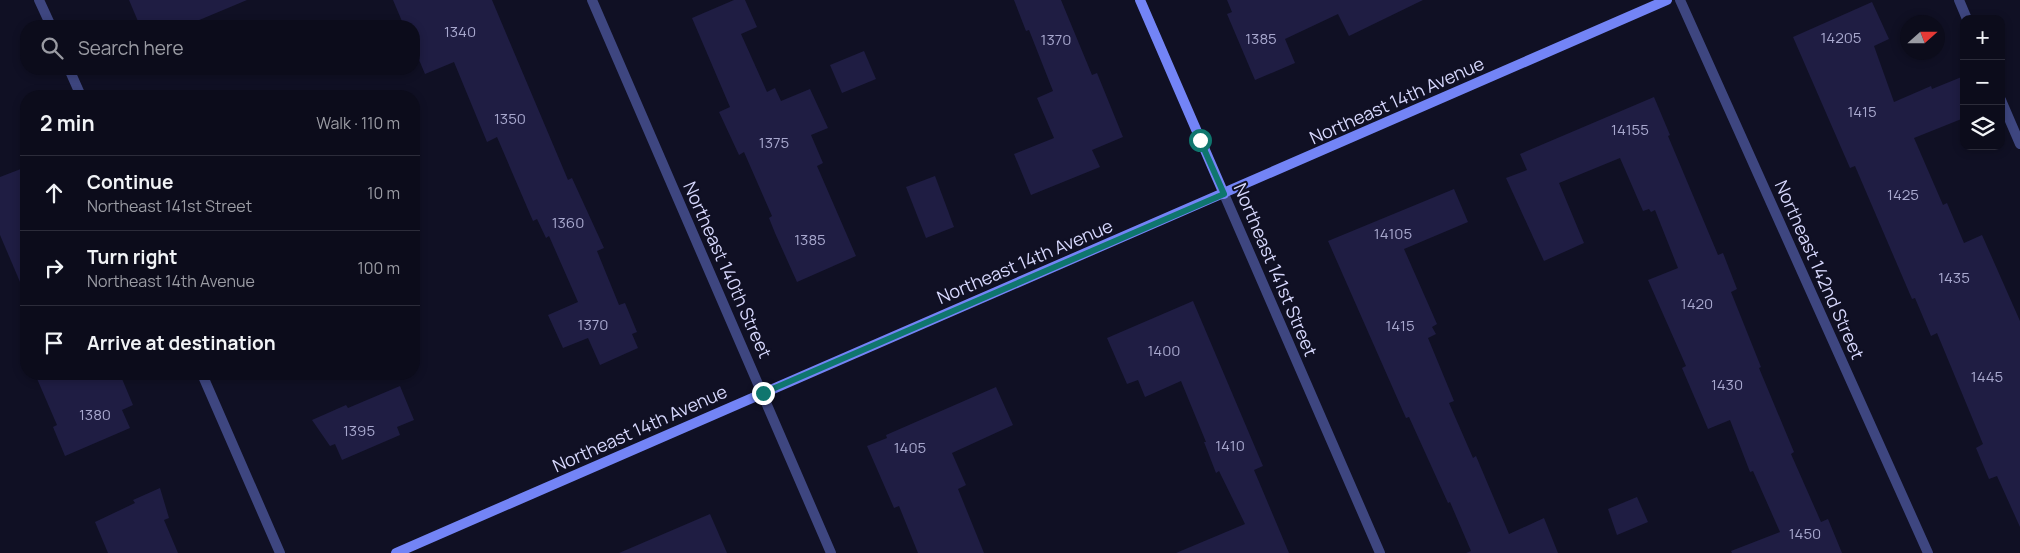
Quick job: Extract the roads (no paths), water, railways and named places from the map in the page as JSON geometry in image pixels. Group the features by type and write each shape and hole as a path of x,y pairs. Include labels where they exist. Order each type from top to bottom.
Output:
{"street":[{"path":"39,0 48,20"},
{"name":"Northeast 140th Street","path":"592,0 831,553"},
{"name":"Northeast 141st Street","path":"1140,0 1380,553"},
{"name":"Northeast 14th Avenue","path":"396,553 1667,0"},
{"name":"Northeast 142nd Street","path":"1680,0 1928,553"},
{"path":"1958,0 1964,15"},
{"path":"72,75 78,90"},
{"path":"2003,105 2020,144"},
{"path":"205,380 280,553"}]}
